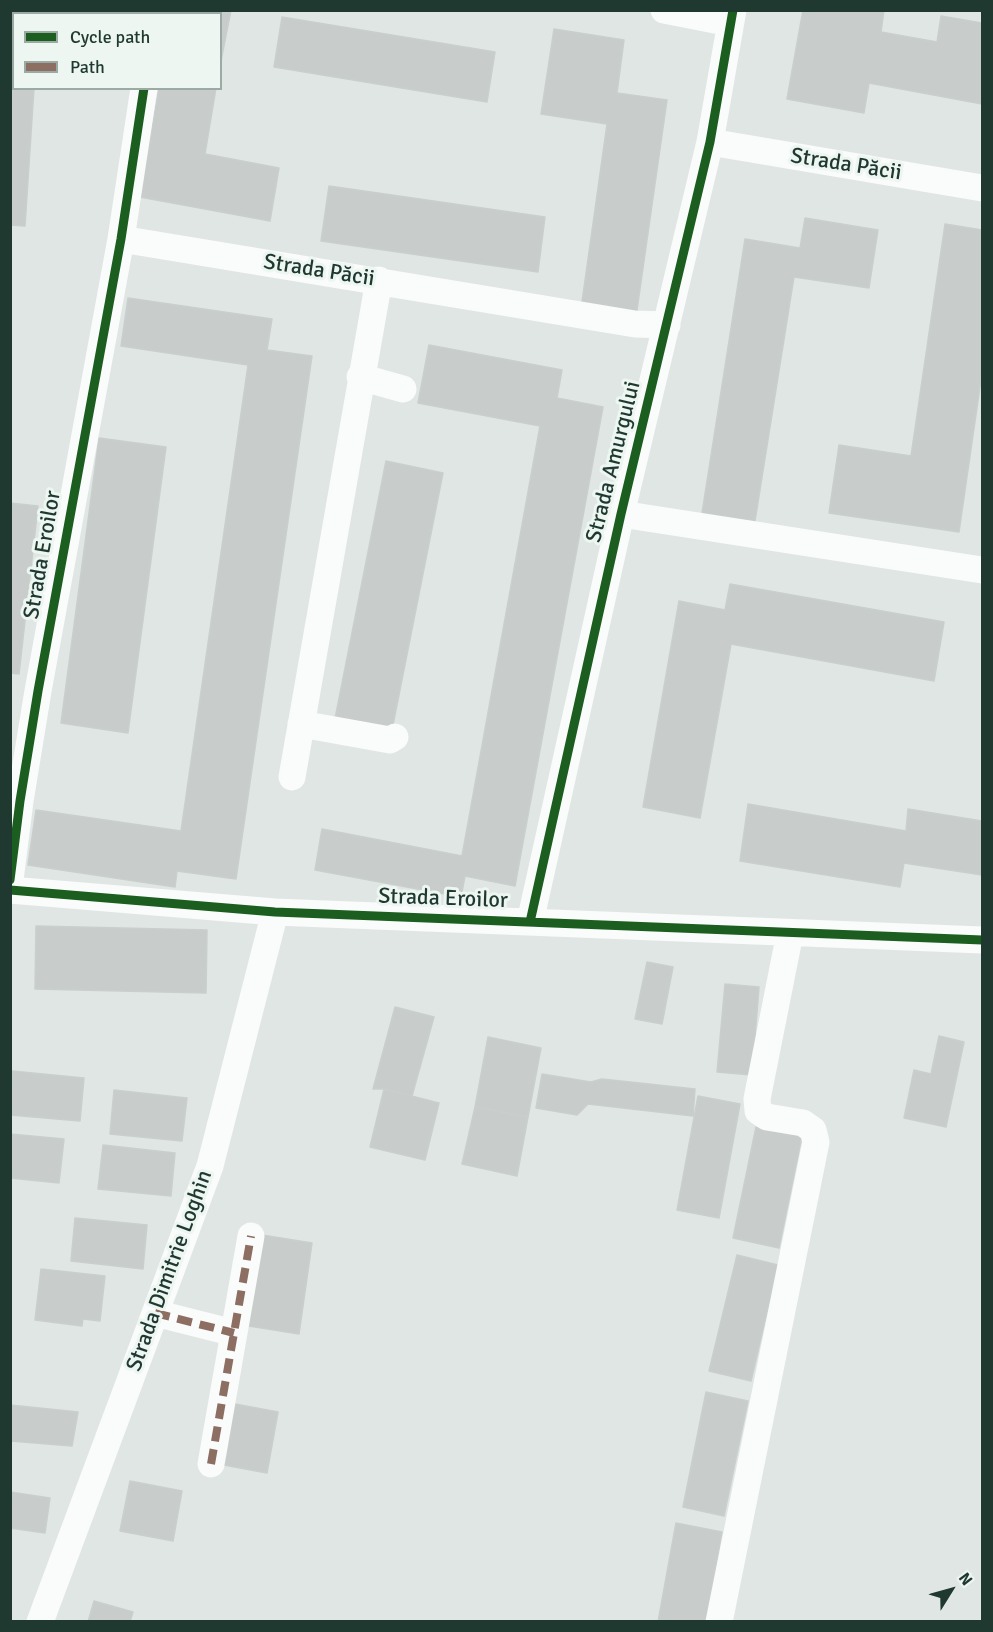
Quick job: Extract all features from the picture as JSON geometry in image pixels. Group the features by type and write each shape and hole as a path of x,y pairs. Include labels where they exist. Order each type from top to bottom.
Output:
{"street":[{"name":"Strada Amurgului","path":"530,922 621,514 710,142 732,17 664,10"},
{"path":"121,239 144,90"},
{"name":"Strada Păcii","path":"710,142 982,188"},
{"name":"Strada Păcii","path":"121,239 635,324 668,325"},
{"name":"Strada Eroilor","path":"10,880 38,691 121,239"},
{"path":"292,777 360,377 379,280"},
{"path":"360,377 403,389"},
{"path":"621,514 982,570"},
{"path":"301,724 390,740 395,737"},
{"name":"Strada Eroilor","path":"10,891 275,912 982,940"},
{"name":"Strada Dimitrie Loghin","path":"40,1622 210,1166 275,912"},
{"path":"719,1622 734,1557 816,1142 813,1130 803,1123 766,1117 758,1112 757,1099 790,933"},
{"path":"211,1464 251,1236"},
{"path":"155,1313 234,1333"}],"building":[{"path":"173,10 231,10 222,56 222,12 173,12"},
{"path":"803,10 884,10 881,32 937,42 941,16 982,23 982,104 869,83 864,113 787,99"},
{"path":"282,17 495,52 487,102 274,67"},
{"path":"554,29 624,40 617,93 667,100 635,324 580,316 607,124 541,114"},
{"path":"10,79 12,79 12,90 34,90 25,226 10,225"},
{"path":"159,90 216,90 205,154 279,168 270,221 140,197"},
{"path":"329,186 545,217 538,272 321,241"},
{"path":"805,218 878,230 869,288 794,277 755,521 702,513 745,239 800,248"},
{"path":"945,224 982,230 982,373 959,532 829,513 839,445 911,456"},
{"path":"128,298 272,319 267,350 312,356 236,879 177,871 175,887 28,865 36,810 181,831 248,365 121,346"},
{"path":"429,345 562,370 557,398 603,407 515,886 465,876 461,897 315,870 322,829 462,856 540,426 418,403"},
{"path":"99,438 166,447 128,733 61,723"},
{"path":"386,461 443,473 390,740 333,729"},
{"path":"10,503 38,506 19,674 10,673"},
{"path":"730,584 944,622 934,681 731,644 700,818 643,807 679,601 725,610"},
{"path":"748,804 906,831 908,809 982,821 982,875 904,863 900,887 740,861"},
{"path":"36,926 207,930 206,993 35,989"},
{"path":"647,962 673,967 662,1024 635,1019"},
{"path":"725,984 759,987 752,1075 717,1072"},
{"path":"395,1007 434,1017 412,1096 384,1089 373,1089"},
{"path":"939,1036 964,1042 946,1127 904,1118 914,1070 931,1074"},
{"path":"488,1037 541,1048 528,1117 475,1107"},
{"path":"12,1071 84,1078 80,1121 10,1115"},
{"path":"542,1074 591,1082 602,1079 695,1089 693,1116 588,1104 577,1115 536,1108"},
{"path":"384,1089 439,1103 425,1160 370,1147"},
{"path":"114,1090 187,1098 182,1141 110,1134"},
{"path":"698,1096 740,1104 719,1218 677,1210"},
{"path":"475,1107 528,1117 517,1176 462,1164"},
{"path":"756,1127 802,1136 779,1248 733,1238"},
{"path":"10,1134 64,1139 59,1183 10,1178"},
{"path":"103,1145 175,1153 171,1196 98,1189"},
{"path":"75,1218 147,1225 143,1269 71,1261"},
{"path":"262,1235 312,1243 299,1334 249,1326"},
{"path":"737,1255 778,1265 751,1381 709,1371"},
{"path":"41,1269 105,1276 100,1321 83,1319 82,1326 35,1320"},
{"path":"706,1392 748,1401 724,1516 683,1507"},
{"path":"235,1404 278,1412 267,1473 224,1465"},
{"path":"10,1405 78,1412 72,1446 10,1441"},
{"path":"130,1481 182,1491 173,1541 120,1531"},
{"path":"10,1492 50,1498 45,1533 10,1528"},
{"path":"676,1523 722,1532 706,1622 658,1622"},
{"path":"94,1601 133,1612 130,1622 88,1622"}],"marked path":[{"path":"211,1464 251,1236"},
{"path":"155,1313 234,1333"}],"cycle path":[{"path":"530,922 621,514 710,142 733,10"},
{"path":"10,880 38,691 121,239 144,90"},
{"path":"10,890 275,912 982,940"}]}
